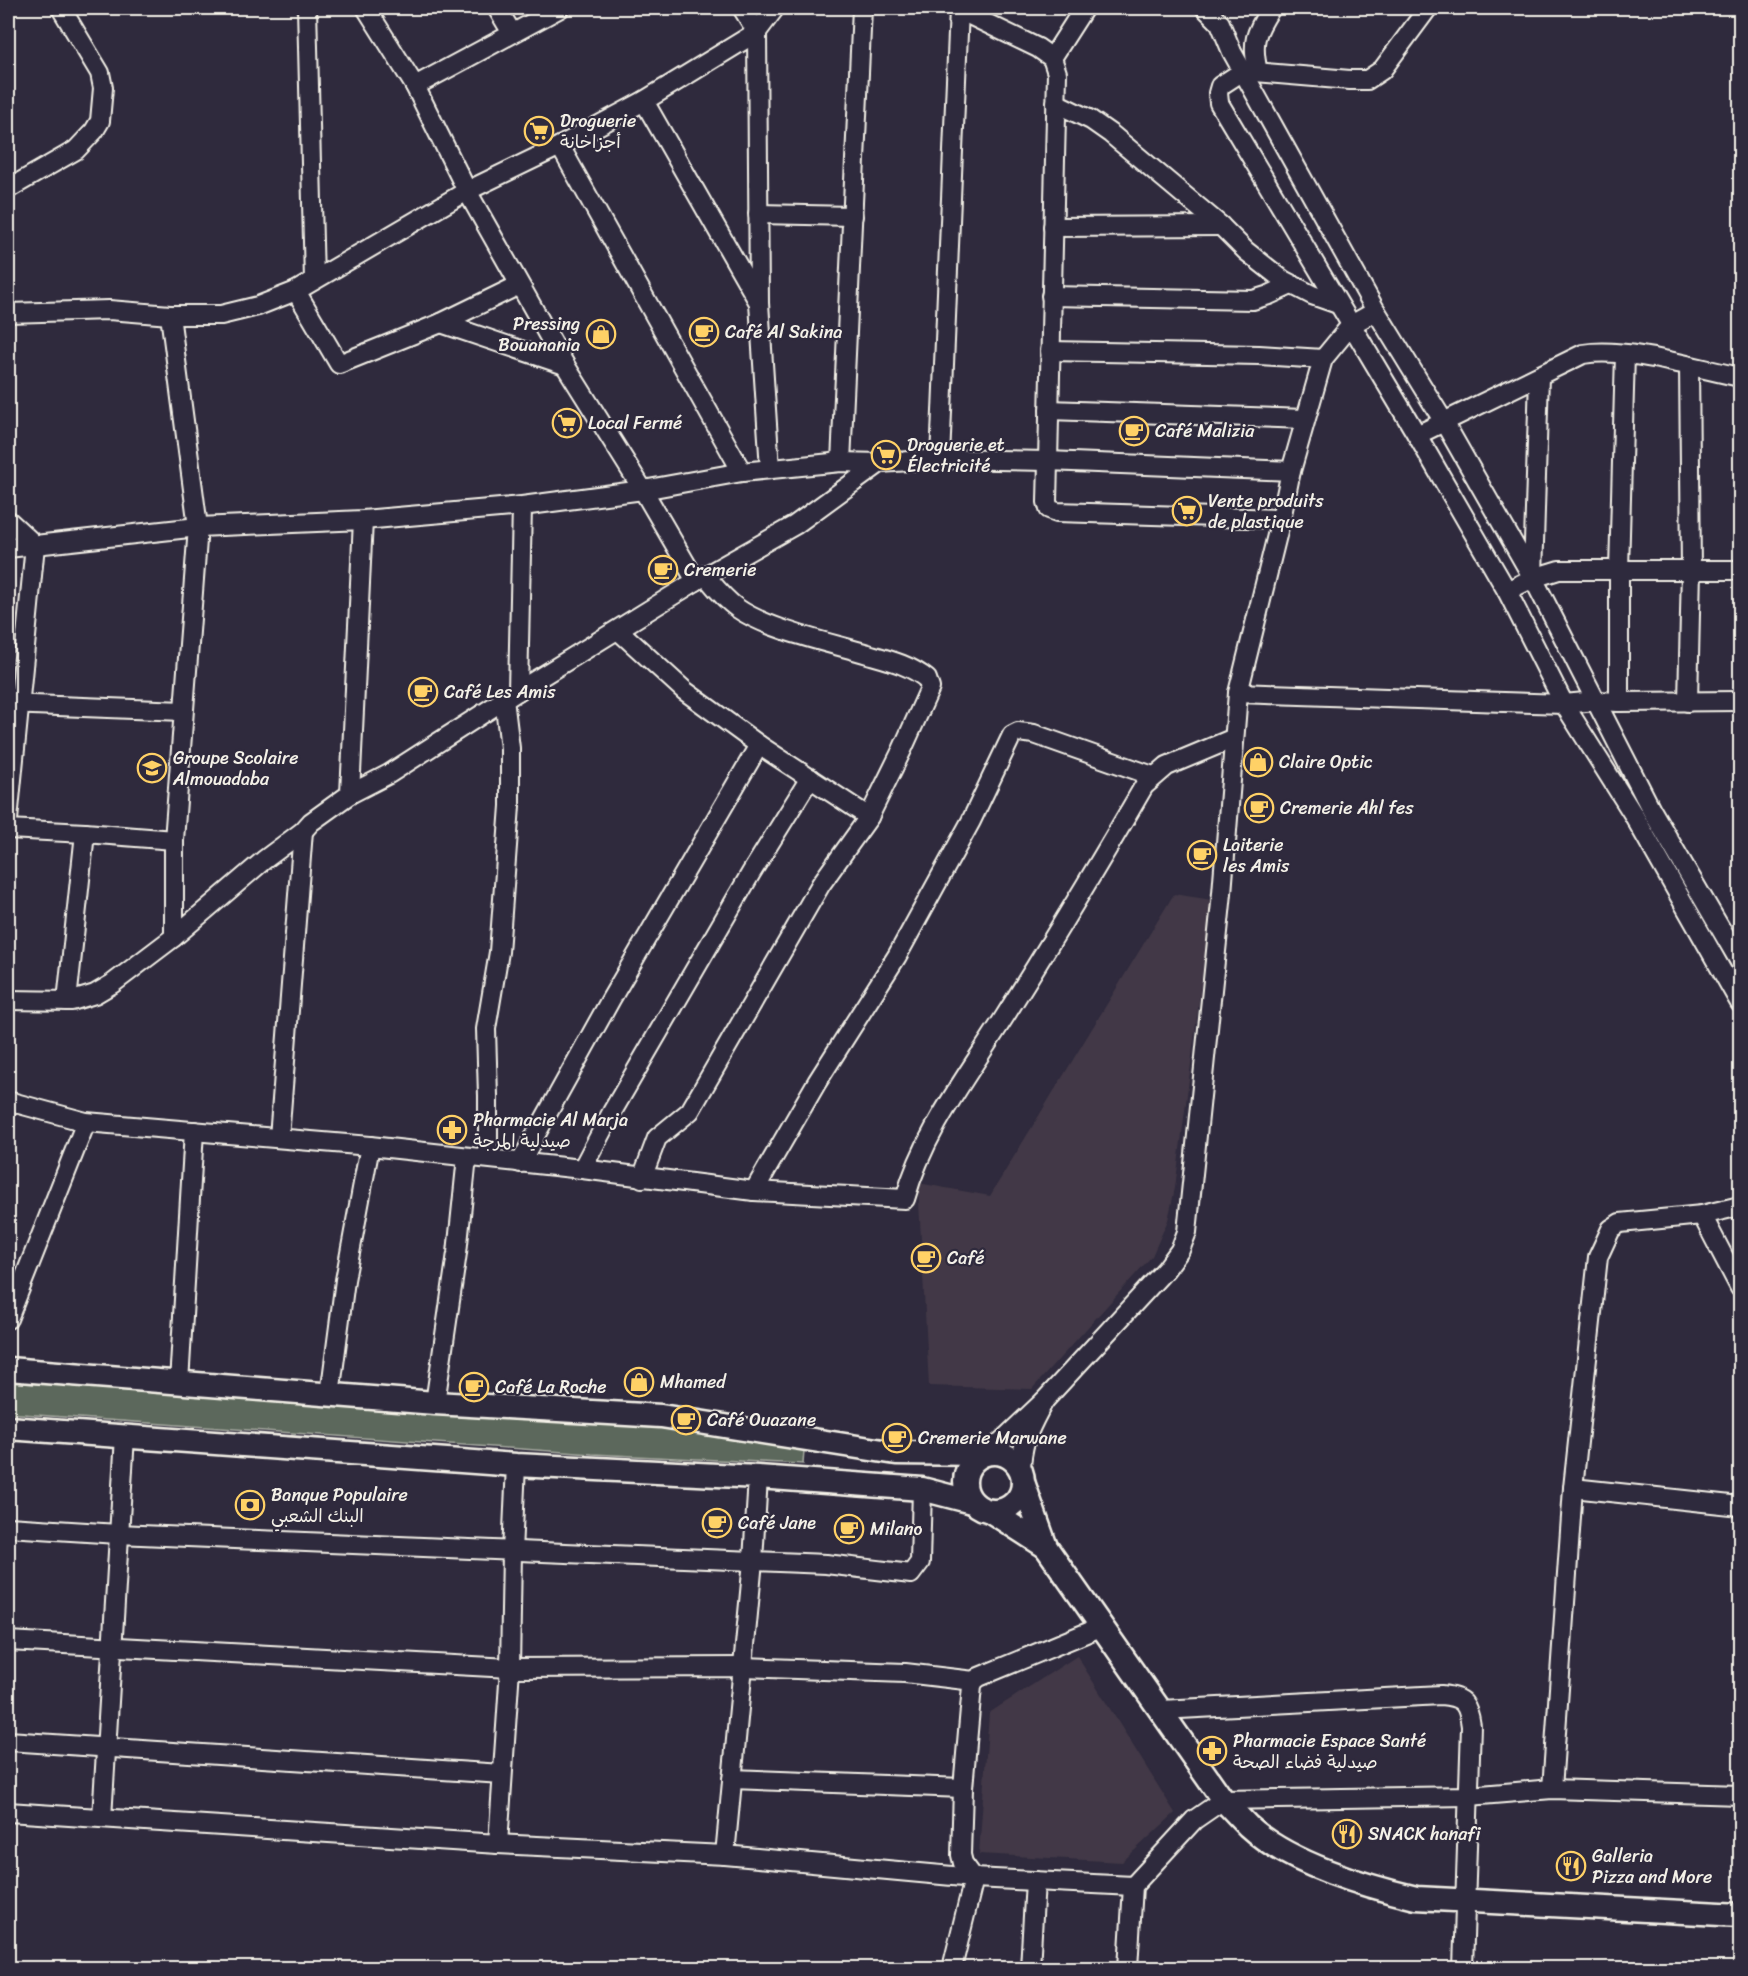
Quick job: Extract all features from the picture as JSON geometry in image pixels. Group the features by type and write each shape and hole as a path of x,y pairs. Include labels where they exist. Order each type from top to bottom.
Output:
{"street":[{"path":"8,189 76,150 100,122 103,88 100,73 60,8"},
{"path":"307,8 314,280"},
{"path":"366,8 415,86 466,190 564,364 700,578 739,610 791,632 903,664 927,679 930,688 869,816 821,884 690,1111 657,1138 642,1178"},
{"path":"497,8 512,33"},
{"path":"415,86 560,8"},
{"path":"742,8 757,32 759,303 770,469"},
{"path":"8,314 109,310 170,315 221,315 258,306 296,291 466,190 560,146 644,101 757,32 775,8"},
{"path":"841,462 862,8"},
{"path":"940,459 957,8 1038,48 1052,58 1058,74 1050,351 1047,502 1049,509 1057,512 1281,519"},
{"path":"1052,58 1084,8"},
{"path":"1205,8 1220,23 1250,71 1376,312 1444,422 1533,578 1651,809 1740,962"},
{"path":"1250,71 1253,47 1259,27 1271,8"},
{"path":"1428,8 1382,70 1366,80 1250,71 1220,86 1218,103 1417,435 1507,591 1564,704 1633,814 1740,1003"},
{"path":"644,101 759,303"},
{"path":"1056,103 1091,120 1112,134 1221,226 1246,251 1291,285 1338,304"},
{"path":"560,146 742,472"},
{"path":"758,214 853,216"},
{"path":"1053,227 1221,226"},
{"path":"296,291 339,364 441,323 519,285"},
{"path":"1052,296 1253,300 1291,285"},
{"path":"1046,1547 981,1506 967,1494 966,1474 969,1466 987,1454 1044,1401 1166,1269 1180,1250 1187,1232 1222,893 1238,693 1291,471 1323,359 1351,325 1376,312"},
{"path":"170,315 198,527 174,840 174,937"},
{"path":"441,323 564,364"},
{"path":"1050,351 1259,355 1323,359"},
{"path":"1417,435 1583,354 1598,352 1625,354 1740,377"},
{"path":"1619,702 1619,570 1625,354"},
{"path":"1688,702 1691,569 1689,366"},
{"path":"1533,578 1539,376"},
{"path":"1049,410 1305,419"},
{"path":"8,548 198,527 363,520 522,506 643,490 742,472 841,462 880,463 940,459 1048,461 1291,471"},
{"path":"8,1000 72,1001 95,994 112,984 174,937 311,822 350,794 389,774 700,578 795,525 880,463"},
{"path":"488,1158 486,1029 499,952 510,807 511,695 522,506"},
{"path":"8,520 35,545"},
{"path":"350,794 363,520"},
{"path":"8,820 13,705 35,545"},
{"path":"1507,591 1533,578 1559,570 1740,570"},
{"path":"618,630 685,691 759,745 869,816"},
{"path":"1238,693 1564,704 1596,701 1740,701"},
{"path":"13,705 183,711"},
{"path":"754,1191 818,1082 897,956 971,821 1012,735 1018,732 1034,734 1154,776"},
{"path":"8,1101 86,1122 488,1158 754,1191 905,1199 921,1153 964,1077 1004,1018 1144,786 1167,766 1234,738"},
{"path":"520,1163 611,999 759,745"},
{"path":"582,1168 612,1112 751,873 810,778"},
{"path":"8,829 174,840"},
{"path":"279,1138 303,831"},
{"path":"67,1001 85,833"},
{"path":"8,1319 86,1122"},
{"path":"179,1383 194,1131"},
{"path":"330,1395 345,1280 370,1146"},
{"path":"435,1403 457,1253 467,1157"},
{"path":"1552,1789 1573,1488 1598,1257 1611,1229 1620,1223 1702,1215 1740,1206"},
{"path":"1702,1215 1740,1288"},
{"path":"8,1369 435,1403 661,1416 896,1453 1002,1454 1011,1458 1022,1477 1046,1547 1223,1800 1250,1827 1279,1848 1338,1875 1377,1889 1416,1898 1740,1915"},
{"path":"8,1428 516,1466 758,1477 922,1490 1000,1510 1016,1500 1021,1491 1021,1453 1024,1440 1044,1401"},
{"path":"102,1818 125,1436"},
{"path":"498,1844 510,1668 516,1466"},
{"path":"725,1855 753,1561 758,1477"},
{"path":"1573,1488 1740,1506"},
{"path":"8,1527 512,1552 826,1564 910,1574 920,1562 922,1490"},
{"path":"952,1968 974,1878 963,1863 961,1855 963,1788 974,1681 1103,1626"},
{"path":"8,1641 510,1668 743,1667 905,1673 974,1681"},
{"path":"1161,1710 1451,1696 1461,1700 1468,1710 1471,1726 1463,1968"},
{"path":"8,1741 502,1774"},
{"path":"732,1779 963,1788"},
{"path":"1128,1968 1133,1886 1194,1820 1223,1800 1469,1796 1552,1789 1740,1795"},
{"path":"8,1812 498,1844 725,1855 974,1878 1133,1886"},
{"path":"1030,1968 1035,1881"}],"shaded area":[{"path":"1174,894 1212,900 1175,1188 1168,1220 1152,1256 1032,1389 929,1386 918,1183 990,1196"},
{"path":"1077,1656 1175,1813 1122,1862 979,1854 989,1713"}],"green space":[{"path":"8,1382 598,1422 697,1431 804,1451 803,1464 592,1454 8,1413"}],"place":[{"name":"Droguerie أجزاخانة","path":"539,131"},
{"name":"Café Al Sakina","path":"704,332"},
{"name":"Pressing Bouanania","path":"601,334"},
{"name":"Local Fermé","path":"567,423"},
{"name":"Café Malizia","path":"1134,431"},
{"name":"Droguerie et Électricité","path":"886,455"},
{"name":"Vente produits de plastique","path":"1187,511"},
{"name":"Cremerie","path":"663,570"},
{"name":"Café Les Amis","path":"423,692"},
{"name":"Claire Optic","path":"1258,762"},
{"name":"Groupe Scolaire Almouadaba","path":"152,768"},
{"name":"Cremerie Ahl fes","path":"1259,808"},
{"name":"Laiterie les Amis","path":"1202,855"},
{"name":"Pharmacie Al Marja صيدلية المرجة","path":"452,1130"},
{"name":"Café","path":"926,1258"},
{"name":"Mhamed","path":"639,1382"},
{"name":"Café La Roche","path":"474,1387"},
{"name":"Café Ouazane","path":"686,1420"},
{"name":"Cremerie Marwane","path":"897,1438"},
{"name":"Banque Populaire البنك الشعبي","path":"250,1505"},
{"name":"Café Jane","path":"717,1523"},
{"name":"Milano","path":"849,1529"},
{"name":"Pharmacie Espace Santé صيدلية فضاء الصحة","path":"1212,1751"},
{"name":"SNACK hanafi","path":"1347,1834"},
{"name":"Galleria Pizza and More","path":"1571,1866"}]}
